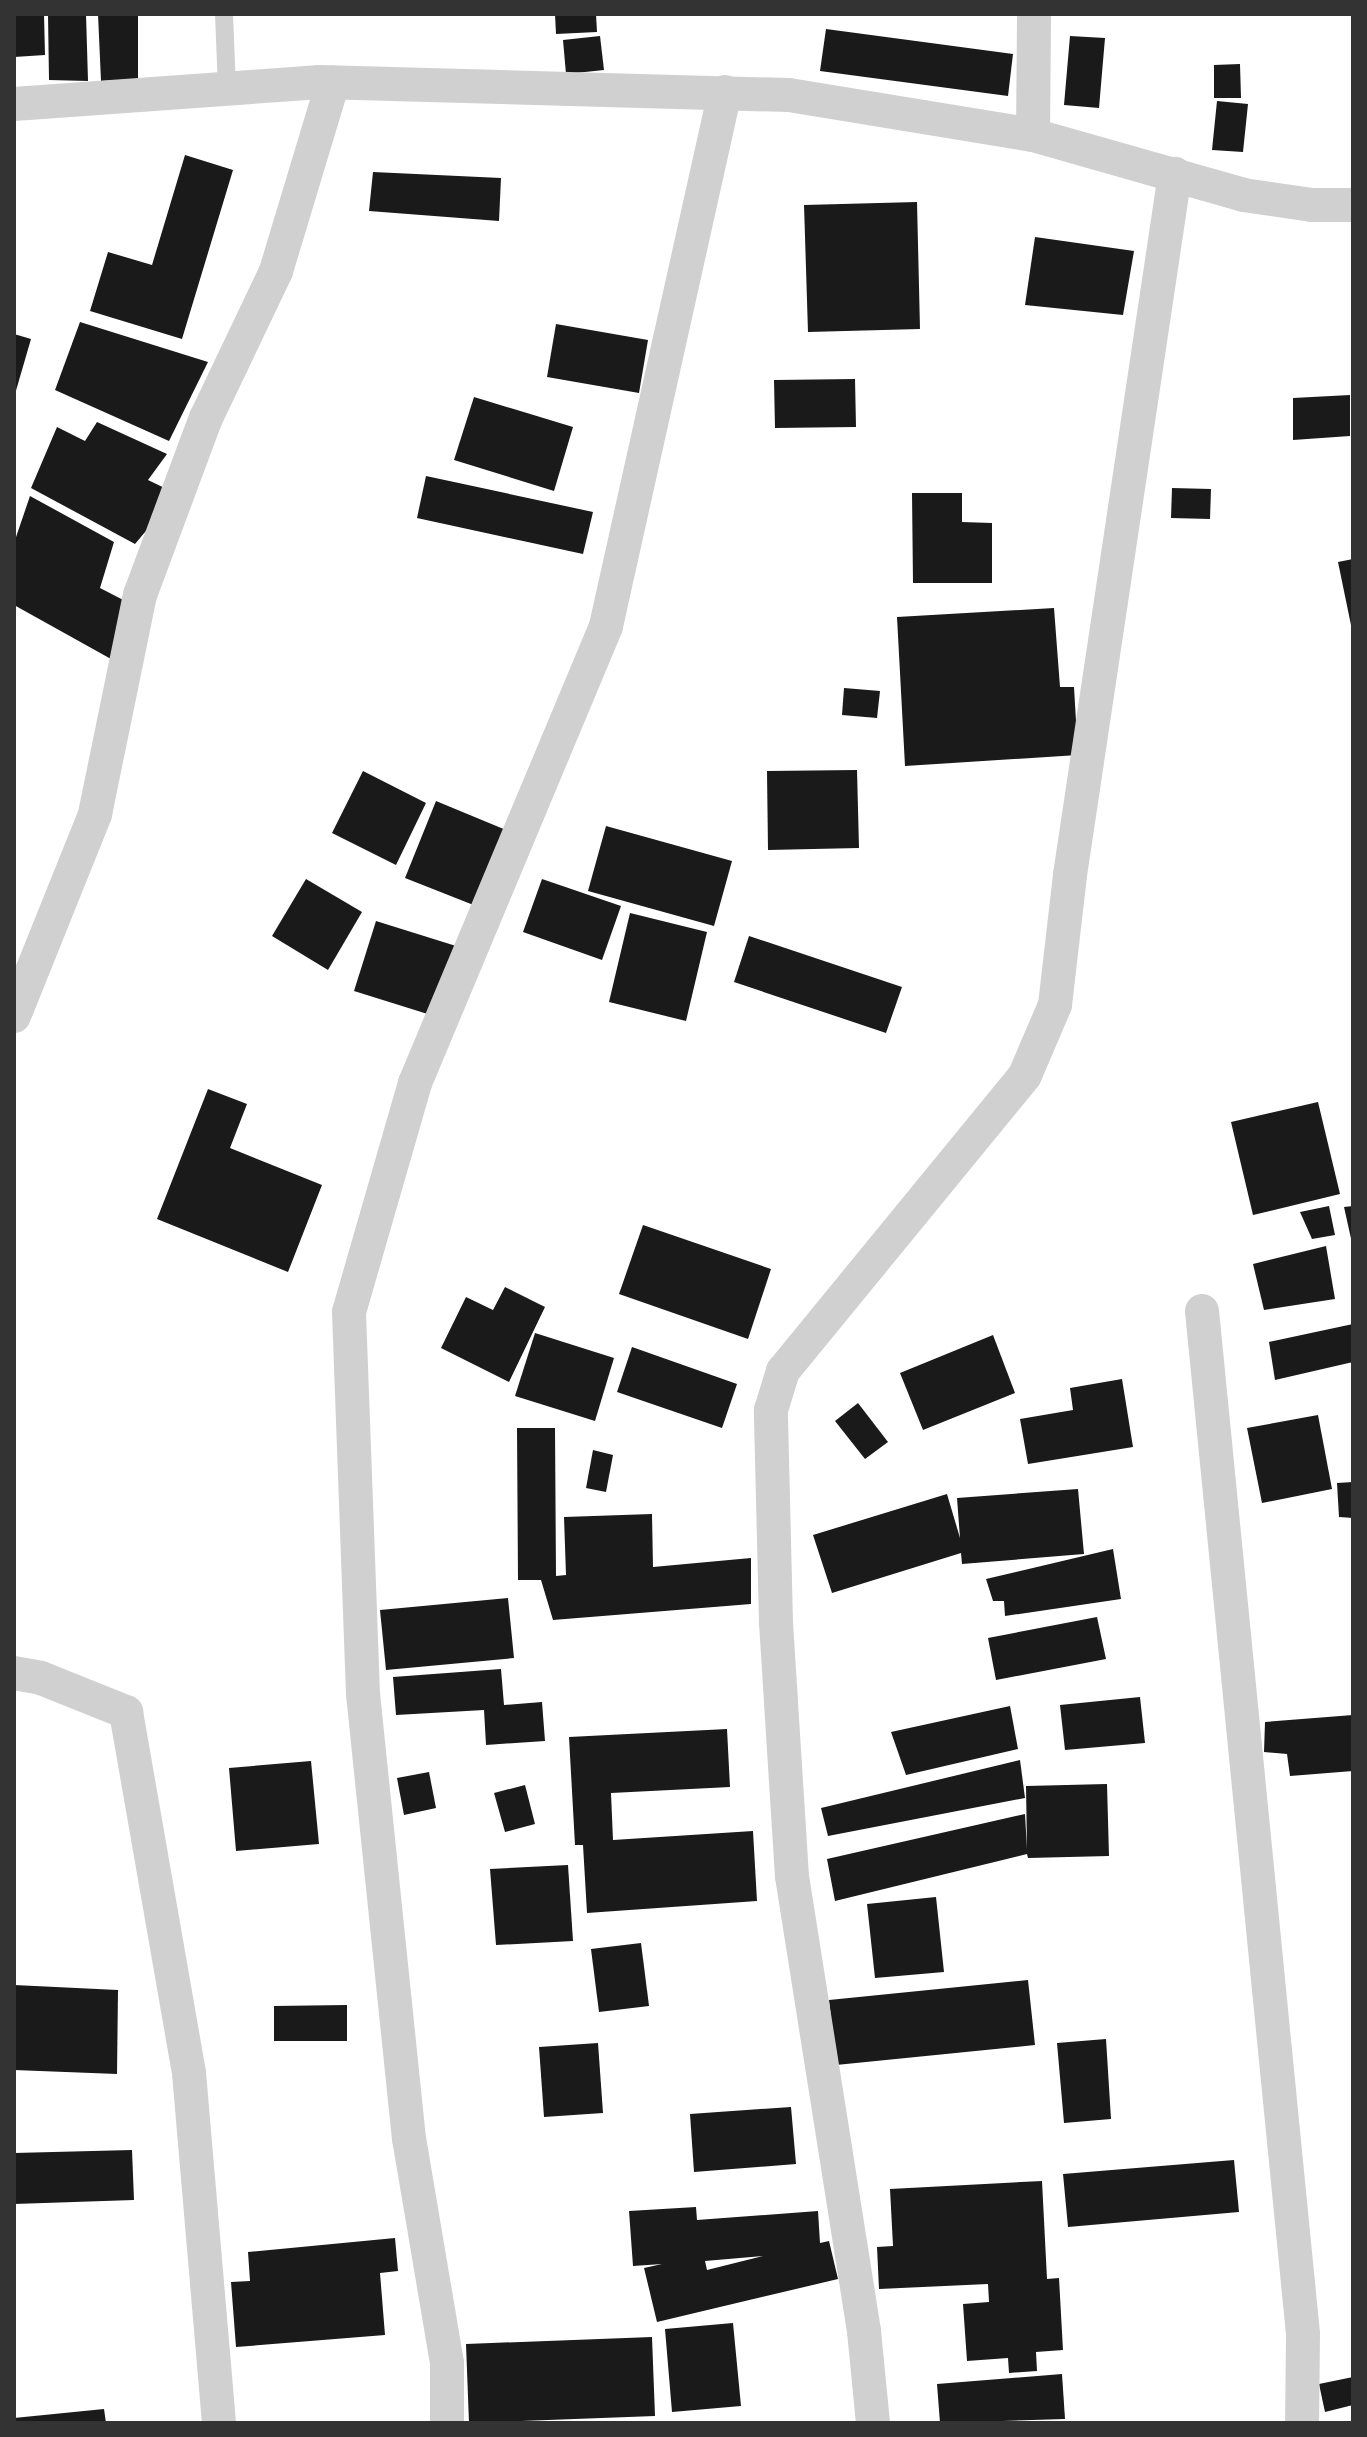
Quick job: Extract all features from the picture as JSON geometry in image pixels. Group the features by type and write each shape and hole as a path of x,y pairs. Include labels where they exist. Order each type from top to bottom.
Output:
{"street":[{"path":"1033,135 1034,14"},
{"path":"14,1016 95,814 140,595 206,418 276,271 333,82"},
{"path":"14,104 333,82 789,95 1033,135 1243,195 1312,205 1353,205"},
{"path":"447,2423 447,2363 409,2139 363,1694 349,1312 415,1083 606,626 725,92"},
{"path":"873,2423 864,2331 792,1877 776,1622 771,1410 783,1371 1025,1075 1055,1005 1070,875 1175,174"},
{"path":"1202,1311 1303,2334 1302,2423"},
{"path":"14,1673 41,1678 126,1712 189,2073 219,2423"}],"lane":[{"path":"224,14 227,89"}],"building":[{"path":"14,14 44,14 45,55 14,57"},
{"path":"48,14 86,14 88,81 49,80"},
{"path":"98,14 138,14 138,79 101,81"},
{"path":"555,14 596,14 597,32 556,34"},
{"path":"826,29 1013,54 1008,96 820,71"},
{"path":"600,36 604,70 566,74 563,40"},
{"path":"1070,36 1105,38 1099,108 1064,105"},
{"path":"1240,64 1241,98 1214,98 1214,65"},
{"path":"1217,101 1248,104 1243,152 1212,150"},
{"path":"185,155 233,170 182,339 90,311 108,252 152,265"},
{"path":"373,172 501,178 499,221 369,211"},
{"path":"917,202 920,329 808,332 804,205"},
{"path":"1035,237 1134,251 1123,315 1025,305"},
{"path":"80,322 208,362 169,441 55,390"},
{"path":"556,324 648,340 639,393 547,377"},
{"path":"14,334 31,339 15,394 14,394"},
{"path":"855,379 856,427 775,428 774,380"},
{"path":"1350,395 1350,436 1293,440 1293,398"},
{"path":"474,397 573,427 554,491 454,460"},
{"path":"97,422 167,454 148,480 177,494 135,544 31,488 57,427 85,441"},
{"path":"426,476 593,512 583,554 417,518"},
{"path":"1172,488 1211,489 1210,519 1171,518"},
{"path":"912,493 962,493 962,522 992,523 992,583 913,583"},
{"path":"30,496 114,542 100,588 133,605 111,659 14,605 14,543"},
{"path":"1353,559 1353,630 1352,630 1338,562"},
{"path":"1054,608 1060,687 1074,687 1078,755 905,766 897,617"},
{"path":"844,688 880,691 877,718 842,715"},
{"path":"857,770 859,848 768,850 767,771"},
{"path":"363,771 426,803 396,865 332,833"},
{"path":"436,801 506,830 476,906 405,878"},
{"path":"606,826 732,861 714,926 588,891"},
{"path":"306,879 362,912 328,970 272,936"},
{"path":"542,879 621,906 602,960 523,932"},
{"path":"630,913 707,932 686,1021 609,1002"},
{"path":"376,921 456,946 434,1016 354,991"},
{"path":"749,936 902,987 886,1033 734,982"},
{"path":"208,1089 247,1104 230,1148 322,1185 288,1272 157,1219"},
{"path":"1318,1102 1340,1194 1253,1215 1231,1122"},
{"path":"1329,1206 1335,1235 1312,1239 1300,1212"},
{"path":"1353,1206 1353,1243 1352,1243 1344,1207"},
{"path":"643,1225 771,1269 748,1339 619,1294"},
{"path":"1326,1246 1335,1299 1264,1310 1253,1264"},
{"path":"505,1287 545,1307 509,1382 441,1348 466,1297 493,1310"},
{"path":"1353,1324 1353,1362 1275,1380 1269,1342"},
{"path":"535,1333 614,1358 595,1421 515,1396"},
{"path":"993,1335 1015,1393 923,1430 900,1373"},
{"path":"632,1347 737,1384 722,1428 617,1392"},
{"path":"1122,1379 1133,1447 1028,1464 1020,1419 1073,1410 1070,1388"},
{"path":"858,1403 888,1442 865,1459 835,1421"},
{"path":"1318,1415 1332,1489 1262,1503 1247,1428"},
{"path":"517,1428 555,1428 556,1576 566,1575 564,1517 652,1514 653,1567 751,1558 751,1604 553,1620 541,1580 518,1580"},
{"path":"593,1450 613,1455 606,1492 586,1488"},
{"path":"1353,1482 1353,1518 1339,1517 1337,1483"},
{"path":"1078,1489 1084,1554 962,1564 961,1553 832,1593 813,1535 947,1494 960,1538 957,1498"},
{"path":"1113,1549 1121,1599 1005,1616 1004,1601 993,1601 986,1579"},
{"path":"508,1598 514,1658 386,1670 380,1610"},
{"path":"1097,1617 1106,1659 996,1680 988,1638"},
{"path":"501,1669 504,1705 542,1702 545,1741 486,1745 484,1710 396,1715 393,1677"},
{"path":"1140,1697 1145,1743 1065,1750 1060,1705"},
{"path":"1010,1706 1018,1749 906,1775 891,1732"},
{"path":"1353,1715 1353,1771 1290,1776 1287,1754 1264,1752 1265,1722"},
{"path":"727,1729 730,1787 611,1793 613,1840 753,1831 757,1901 587,1913 583,1845 575,1845 569,1737"},
{"path":"1020,1760 1025,1798 828,1836 821,1808"},
{"path":"311,1761 319,1844 236,1851 229,1768"},
{"path":"429,1772 436,1808 404,1815 397,1778"},
{"path":"1107,1784 1109,1856 1028,1858 1027,1854 835,1901 827,1859 1025,1814 1027,1849 1026,1786"},
{"path":"525,1785 535,1824 505,1832 494,1793"},
{"path":"568,1865 573,1941 496,1945 490,1869"},
{"path":"936,1897 944,1972 875,1978 867,1904"},
{"path":"641,1943 649,2006 599,2012 591,1949"},
{"path":"1028,1980 1035,2045 836,2065 829,2000"},
{"path":"14,1985 118,1990 117,2074 14,2070"},
{"path":"347,2005 347,2041 274,2041 274,2006"},
{"path":"1106,2039 1111,2119 1064,2123 1057,2043"},
{"path":"598,2043 603,2113 544,2117 539,2047"},
{"path":"791,2107 796,2164 694,2172 690,2114"},
{"path":"132,2150 134,2200 14,2204 14,2153"},
{"path":"1234,2160 1239,2212 1068,2227 1063,2174"},
{"path":"1042,2181 1047,2279 1059,2278 1063,2350 1036,2352 1037,2371 1009,2373 1008,2358 967,2361 963,2304 989,2302 988,2284 879,2289 877,2247 893,2246 890,2189"},
{"path":"696,2207 697,2220 818,2211 820,2243 829,2241 838,2279 657,2322 644,2268 662,2264 633,2266 629,2211","holes":["763,2256 707,2270 705,2261"]},
{"path":"395,2238 398,2271 380,2273 385,2335 236,2347 231,2282 250,2281 248,2252"},
{"path":"733,2323 741,2406 672,2412 665,2329"},
{"path":"652,2337 655,2416 469,2423 466,2344"},
{"path":"1062,2374 1065,2419 940,2423 937,2384"},
{"path":"1353,2377 1353,2405 1325,2412 1319,2384"},
{"path":"104,2409 106,2423 14,2423 14,2418"}]}
